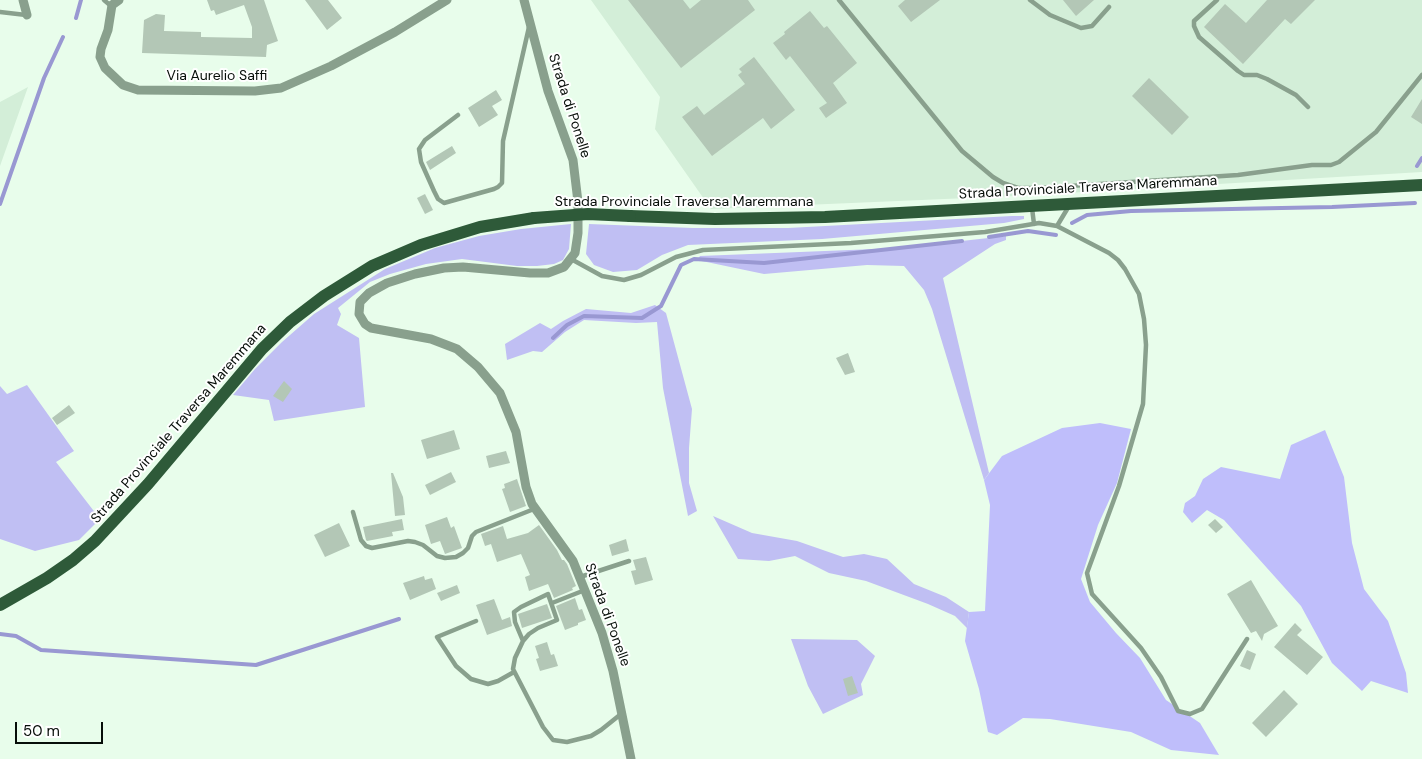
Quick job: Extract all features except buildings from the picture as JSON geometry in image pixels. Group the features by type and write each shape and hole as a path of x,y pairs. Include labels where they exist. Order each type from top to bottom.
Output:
{"main road":[{"name":"Strada Provinciale Traversa Maremmana","path":"0,605 47,578 73,560 95,541 148,484 242,370 290,322 324,296 380,262 432,240 480,227 534,218 588,214 698,219 793,218 1422,185"}],"street":[{"path":"23,0 28,15"},
{"path":"112,7 119,0"},
{"name":"Via Aurelio Saffi","path":"112,7 100,57 105,68 122,84 138,90 263,91 282,88 350,57 448,0"},
{"name":"Strada di Ponelle","path":"524,0 548,92 568,141 574,165 578,190 579,226 576,250 571,260 560,269 544,274 463,267 431,270 382,285 366,294 359,305 360,317 367,326 378,330 446,344 466,356 500,393 514,427 526,487 534,509 571,557 609,655 630,759"}],"lane":[{"path":"104,0 112,7"},
{"path":"839,0 962,151 1003,184 1018,188 1238,175 1312,165 1331,165 1339,162 1376,132 1422,76"},
{"path":"1030,0 1050,15 1080,28 1092,26 1108,7"},
{"path":"1217,0 1194,21 1199,37 1238,71 1244,74 1257,75 1289,90 1308,108"},
{"path":"0,12 28,15"},
{"path":"458,115 425,140 419,149 421,162 438,200 444,203 494,189 502,183 503,141 530,23"},
{"path":"1057,226 1070,204"},
{"path":"1032,206 1034,224"},
{"path":"571,260 602,276 624,280 641,275 676,257 703,250 851,243 985,232 1034,224 1057,226 1110,253 1118,260 1136,288 1141,301 1146,345 1143,404 1119,486 1087,573 1092,594 1141,648 1161,677 1178,711 1190,714 1202,709 1247,638"},
{"path":"353,512 362,543 369,548 408,541 423,545 437,556 445,558 456,557 463,553 468,548 472,536 476,532 534,509"},
{"path":"580,577 629,561"},
{"path":"552,603 585,590"},
{"path":"523,641 514,618 516,610 548,594 557,620 534,630 523,641 514,664 514,672 523,684 546,733 556,742 571,742 592,736 622,713"},
{"path":"476,621 437,637 456,666 471,679 488,684 514,672"}],"shaded area":[{"path":"591,0 1422,0 1422,172 1015,196 711,209 655,129 660,97"},
{"path":"28,87 0,166 0,102"},
{"path":"1024,216 1024,219 1004,223 822,239 688,245 662,255 637,270 613,272 594,265 586,254 589,224 693,228 788,228"},
{"path":"571,224 569,249 563,260 554,264 517,266 462,259 426,264 370,282 338,308 341,314 337,325 359,338 365,407 274,421 269,400 233,395 282,342 314,314 385,269 435,248 479,236 521,229"},
{"path":"1006,236 1006,240 995,244 943,278 989,473 984,480 932,309 924,290 904,266 867,265 764,274 697,260 700,256 900,248"},
{"path":"655,305 666,313 692,409 689,483 697,511 688,516 663,388 657,322 636,323 584,320 565,332 542,352 533,351 507,360 505,344 540,323 551,329 586,309 631,313"},
{"path":"27,385 74,451 56,462 100,519 79,540 35,551 0,539 0,386 7,394"},
{"path":"1100,423 1131,429 1117,483 1098,525 1081,579 1090,602 1140,658 1166,700 1200,723 1219,755 1171,750 1131,732 1050,719 1023,718 997,735 988,732 979,689 965,641 969,612 985,611 990,505 984,480 1002,456 1062,428"},
{"path":"1325,430 1344,477 1352,543 1364,589 1388,621 1406,673 1408,693 1371,681 1362,691 1332,663 1301,606 1224,520 1207,510 1192,523 1183,512 1185,503 1195,496 1203,479 1221,467 1280,479 1291,445"},
{"path":"713,516 752,533 797,541 843,557 864,554 887,559 914,584 946,597 969,612 967,628 955,616 928,604 866,581 829,573 795,556 769,561 738,559"},
{"path":"791,639 857,640 875,656 861,684 863,695 823,714 808,686"}],"waterway":[{"path":"76,18 81,0"},
{"path":"0,204 44,78 63,37"},
{"path":"1417,166 1422,158"},
{"path":"1072,223 1087,215 1131,211 1332,207 1415,203"},
{"path":"989,237 1028,231 1056,235"},
{"path":"553,338 567,325 584,316 642,318 661,306 681,265 694,259 764,263 962,241"},
{"path":"0,634 16,636 41,650 256,665 399,619"}]}
